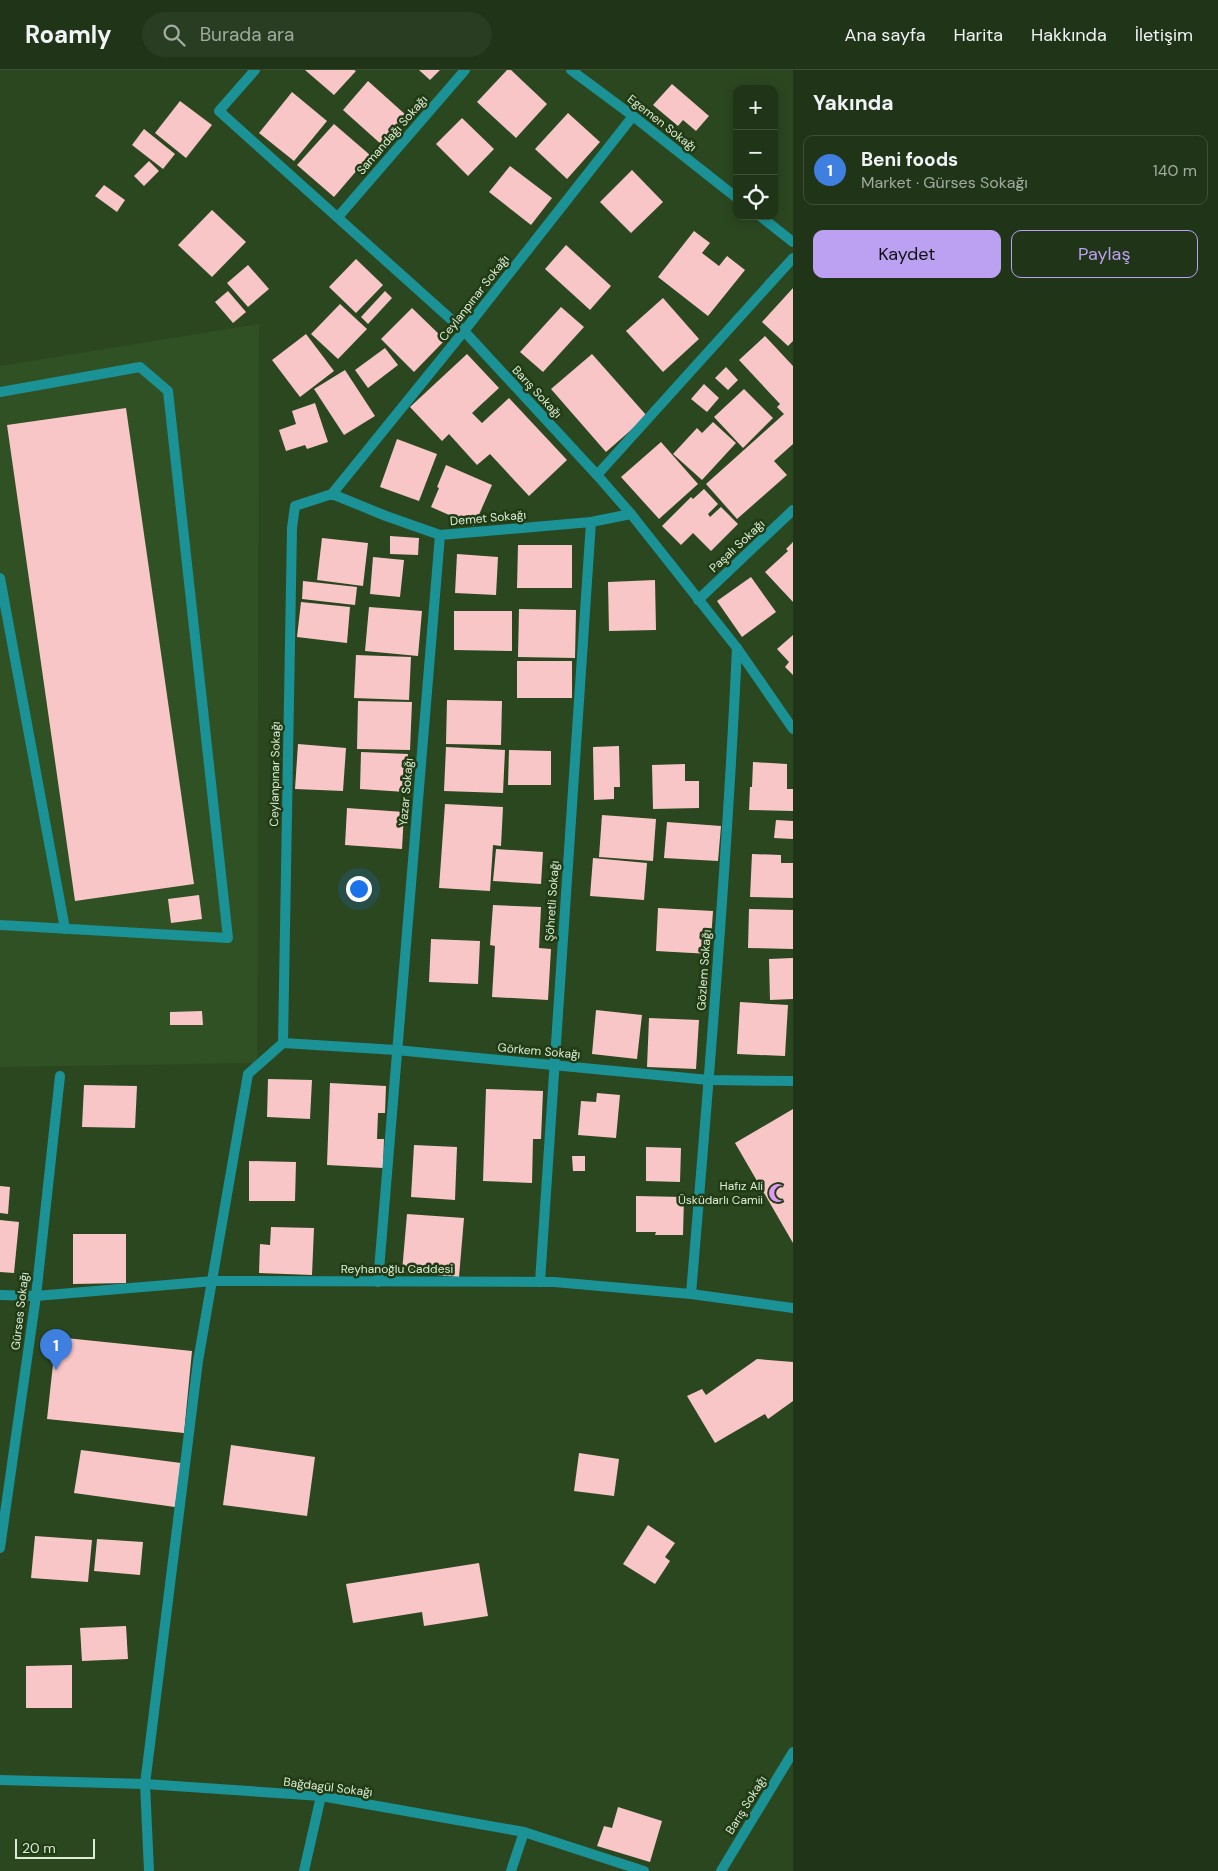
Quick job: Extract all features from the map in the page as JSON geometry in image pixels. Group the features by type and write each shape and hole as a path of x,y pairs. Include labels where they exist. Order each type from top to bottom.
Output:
{"street":[{"name":"Barış Sokağı","path":"254,70 219,111 464,331 631,514 737,648 793,729"},
{"name":"Samandağı Sokağı","path":"338,217 465,70"},
{"name":"Egemen Sokağı","path":"571,70 733,195"},
{"name":"Ceylanpınar Sokağı","path":"283,1043 292,528 295,506 332,494 464,331 633,116"},
{"path":"765,220 793,242"},
{"path":"597,475 793,258"},
{"path":"0,392 140,367 168,391 228,938 0,925"},
{"name":"Demet Sokağı","path":"332,494 440,535 591,522 631,514"},
{"name":"Paşalı Sokağı","path":"698,600 793,510"},
{"name":"Şöhretli Sokağı","path":"540,1282 591,522"},
{"name":"Yazar Sokağı","path":"378,1282 440,535"},
{"path":"0,578 65,929"},
{"name":"Gözlem Sokağı","path":"691,1294 709,1080 732,761 737,648"},
{"path":"149,1871 145,1784 198,1361 214,1282 248,1074 283,1043"},
{"name":"Görkem Sokağı","path":"283,1043 396,1050 709,1080 793,1081"},
{"name":"Gürses Sokağı","path":"0,1548 36,1296 60,1076"},
{"name":"Reyhanoğlu Caddesi","path":"0,1295 36,1296 214,1282 540,1282 691,1294 793,1308"},
{"name":"Barış Sokağı","path":"721,1871 793,1752"},
{"name":"Bağdagül Sokağı","path":"0,1780 145,1784 321,1796 524,1832 644,1871"},
{"path":"304,1871 321,1796"},
{"path":"511,1871 524,1832"}],"shaded area":[{"path":"259,324 257,1063 0,1067 0,366"}],"building":[{"path":"305,70 354,70 356,71 334,95"},
{"path":"419,70 440,70 430,80"},
{"path":"507,70 511,70 547,104 516,138 477,102"},
{"path":"368,81 407,116 382,145 343,110"},
{"path":"672,84 709,116 696,131 683,120 678,126 653,105"},
{"path":"292,92 327,121 294,161 259,133"},
{"path":"180,101 212,125 186,158 155,133"},
{"path":"568,113 600,142 567,179 535,149"},
{"path":"462,118 494,149 468,176 436,144"},
{"path":"334,124 370,155 334,197 297,165"},
{"path":"144,129 175,154 163,169 132,145"},
{"path":"149,161 159,171 144,186 134,176"},
{"path":"510,166 552,198 531,225 489,192"},
{"path":"632,170 663,202 631,233 600,202"},
{"path":"104,185 125,200 117,212 95,196"},
{"path":"212,210 246,242 212,277 178,245"},
{"path":"694,231 710,243 702,253 719,266 727,256 745,270 708,316 658,277"},
{"path":"566,245 611,286 590,310 545,269"},
{"path":"356,259 383,285 356,313 329,287"},
{"path":"248,265 269,289 248,307 227,283"},
{"path":"793,288 793,341 788,346 762,322"},
{"path":"228,291 246,312 233,323 215,302"},
{"path":"385,291 392,298 368,324 361,317"},
{"path":"663,298 699,339 663,372 626,331"},
{"path":"340,304 367,329 338,359 311,334"},
{"path":"561,307 584,327 543,372 520,352"},
{"path":"412,308 445,340 414,372 381,339"},
{"path":"306,334 334,371 300,397 272,360"},
{"path":"765,336 793,366 793,444 774,461 787,475 737,519 706,484 784,414 777,407 780,404 739,360"},
{"path":"385,348 398,365 368,388 355,370"},
{"path":"467,354 499,388 472,413 482,423 509,398 567,460 529,496 490,454 477,465 449,434 442,441 410,407"},
{"path":"592,354 647,416 606,452 551,389"},
{"path":"726,367 738,380 728,390 715,378"},
{"path":"345,370 375,416 344,435 314,389"},
{"path":"704,384 719,398 707,412 691,399"},
{"path":"744,389 773,418 743,448 714,417"},
{"path":"315,403 328,442 307,449 305,445 286,451 279,430 296,424 292,411"},
{"path":"126,408 194,884 75,901 7,425"},
{"path":"713,422 736,443 702,480 673,454 697,428 702,433"},
{"path":"397,439 437,454 419,501 380,487"},
{"path":"661,442 698,484 659,519 621,477"},
{"path":"446,465 492,485 474,526 431,507"},
{"path":"704,489 718,504 708,514 710,517 721,507 738,524 711,551 693,533 681,545 662,526 691,497 693,499"},
{"path":"390,536 419,538 418,555 390,554"},
{"path":"322,538 368,543 363,586 317,580"},
{"path":"793,542 793,602 765,572 788,551 786,549"},
{"path":"518,545 572,545 572,588 517,588"},
{"path":"457,554 498,557 496,595 455,593"},
{"path":"373,557 404,560 400,597 370,594"},
{"path":"751,577 776,612 742,637 717,601"},
{"path":"655,580 656,630 609,631 608,582"},
{"path":"303,581 357,587 355,605 302,599"},
{"path":"301,602 350,607 347,643 297,637"},
{"path":"369,607 422,611 418,656 365,651"},
{"path":"519,609 576,610 575,658 518,657"},
{"path":"454,611 512,611 512,651 454,650"},
{"path":"793,635 793,675 785,667 789,662 777,649"},
{"path":"356,655 411,657 409,700 354,698"},
{"path":"517,661 572,661 572,698 517,698"},
{"path":"447,700 502,701 501,745 446,744"},
{"path":"358,701 412,702 410,750 357,749"},
{"path":"298,744 346,748 343,791 295,789"},
{"path":"619,746 620,787 614,787 614,799 594,800 593,747"},
{"path":"446,747 505,750 503,793 444,791"},
{"path":"509,750 551,751 551,785 508,785"},
{"path":"361,752 408,754 405,792 360,789"},
{"path":"753,762 787,764 787,789 793,789 793,811 749,810"},
{"path":"685,764 685,781 699,781 699,808 653,809 652,765"},
{"path":"445,804 503,807 501,846 493,845 490,891 439,888"},
{"path":"347,808 404,812 402,849 345,845"},
{"path":"602,815 656,819 653,861 599,857"},
{"path":"776,820 793,821 793,839 774,838"},
{"path":"667,822 721,826 718,861 664,858"},
{"path":"496,849 543,852 541,884 493,881"},
{"path":"752,854 781,855 781,863 793,863 793,898 750,897"},
{"path":"593,858 647,863 644,900 590,896"},
{"path":"199,895 202,919 171,923 168,899"},
{"path":"493,905 541,907 539,948 551,949 548,1000 492,997 495,946 490,945"},
{"path":"658,908 713,911 710,954 656,951"},
{"path":"749,909 793,910 793,949 748,948"},
{"path":"431,939 480,941 478,984 429,982"},
{"path":"793,958 793,999 770,1000 769,959"},
{"path":"740,1002 788,1005 785,1056 737,1054"},
{"path":"596,1010 642,1015 637,1059 592,1054"},
{"path":"202,1011 203,1025 170,1025 170,1012"},
{"path":"649,1018 699,1020 696,1069 647,1067"},
{"path":"268,1079 312,1080 310,1119 267,1117"},
{"path":"330,1083 386,1086 385,1113 378,1113 377,1139 384,1139 383,1168 327,1165"},
{"path":"84,1085 137,1086 135,1128 82,1127"},
{"path":"486,1089 543,1091 541,1139 533,1139 532,1183 483,1181"},
{"path":"597,1093 620,1095 616,1138 578,1135 581,1101 596,1102"},
{"name":"Hafız Ali Üsküdarlı Camii","path":"793,1109 793,1243 735,1143"},
{"path":"414,1145 457,1147 455,1200 411,1197"},
{"path":"646,1147 681,1148 680,1182 646,1181"},
{"path":"572,1156 585,1156 585,1171 573,1171"},
{"path":"249,1161 296,1162 295,1201 249,1201"},
{"path":"0,1186 10,1187 8,1214 0,1213"},
{"path":"636,1196 684,1197 683,1235 655,1235 656,1232 636,1232"},
{"path":"407,1214 464,1218 459,1277 402,1272"},
{"path":"0,1220 19,1222 14,1273 0,1272"},
{"path":"271,1227 314,1228 312,1275 259,1273 260,1244 270,1245"},
{"path":"73,1234 126,1234 126,1283 73,1284"},
{"path":"56,1337 192,1351 184,1433 47,1419"},
{"path":"757,1359 793,1362 793,1401 768,1419 765,1414 715,1443 687,1396 702,1389 706,1395"},
{"path":"231,1445 315,1457 307,1516 223,1505"},
{"path":"81,1450 181,1463 175,1507 74,1493"},
{"path":"579,1453 619,1459 614,1496 574,1491"},
{"path":"648,1525 675,1543 665,1557 670,1561 655,1584 623,1564"},
{"path":"35,1536 92,1540 88,1582 31,1578"},
{"path":"97,1539 143,1542 140,1575 94,1571"},
{"path":"479,1563 488,1616 424,1626 422,1612 353,1623 346,1584"},
{"path":"126,1626 128,1659 82,1661 80,1628"},
{"path":"72,1665 72,1708 26,1708 26,1666"},
{"path":"618,1807 662,1821 650,1862 597,1846 604,1826 612,1828"}],"place":[{"name":"Hafız Ali Üsküdarlı Camii","path":"778,1193"},
{"name":"Beni foods","path":"56,1370"}]}
